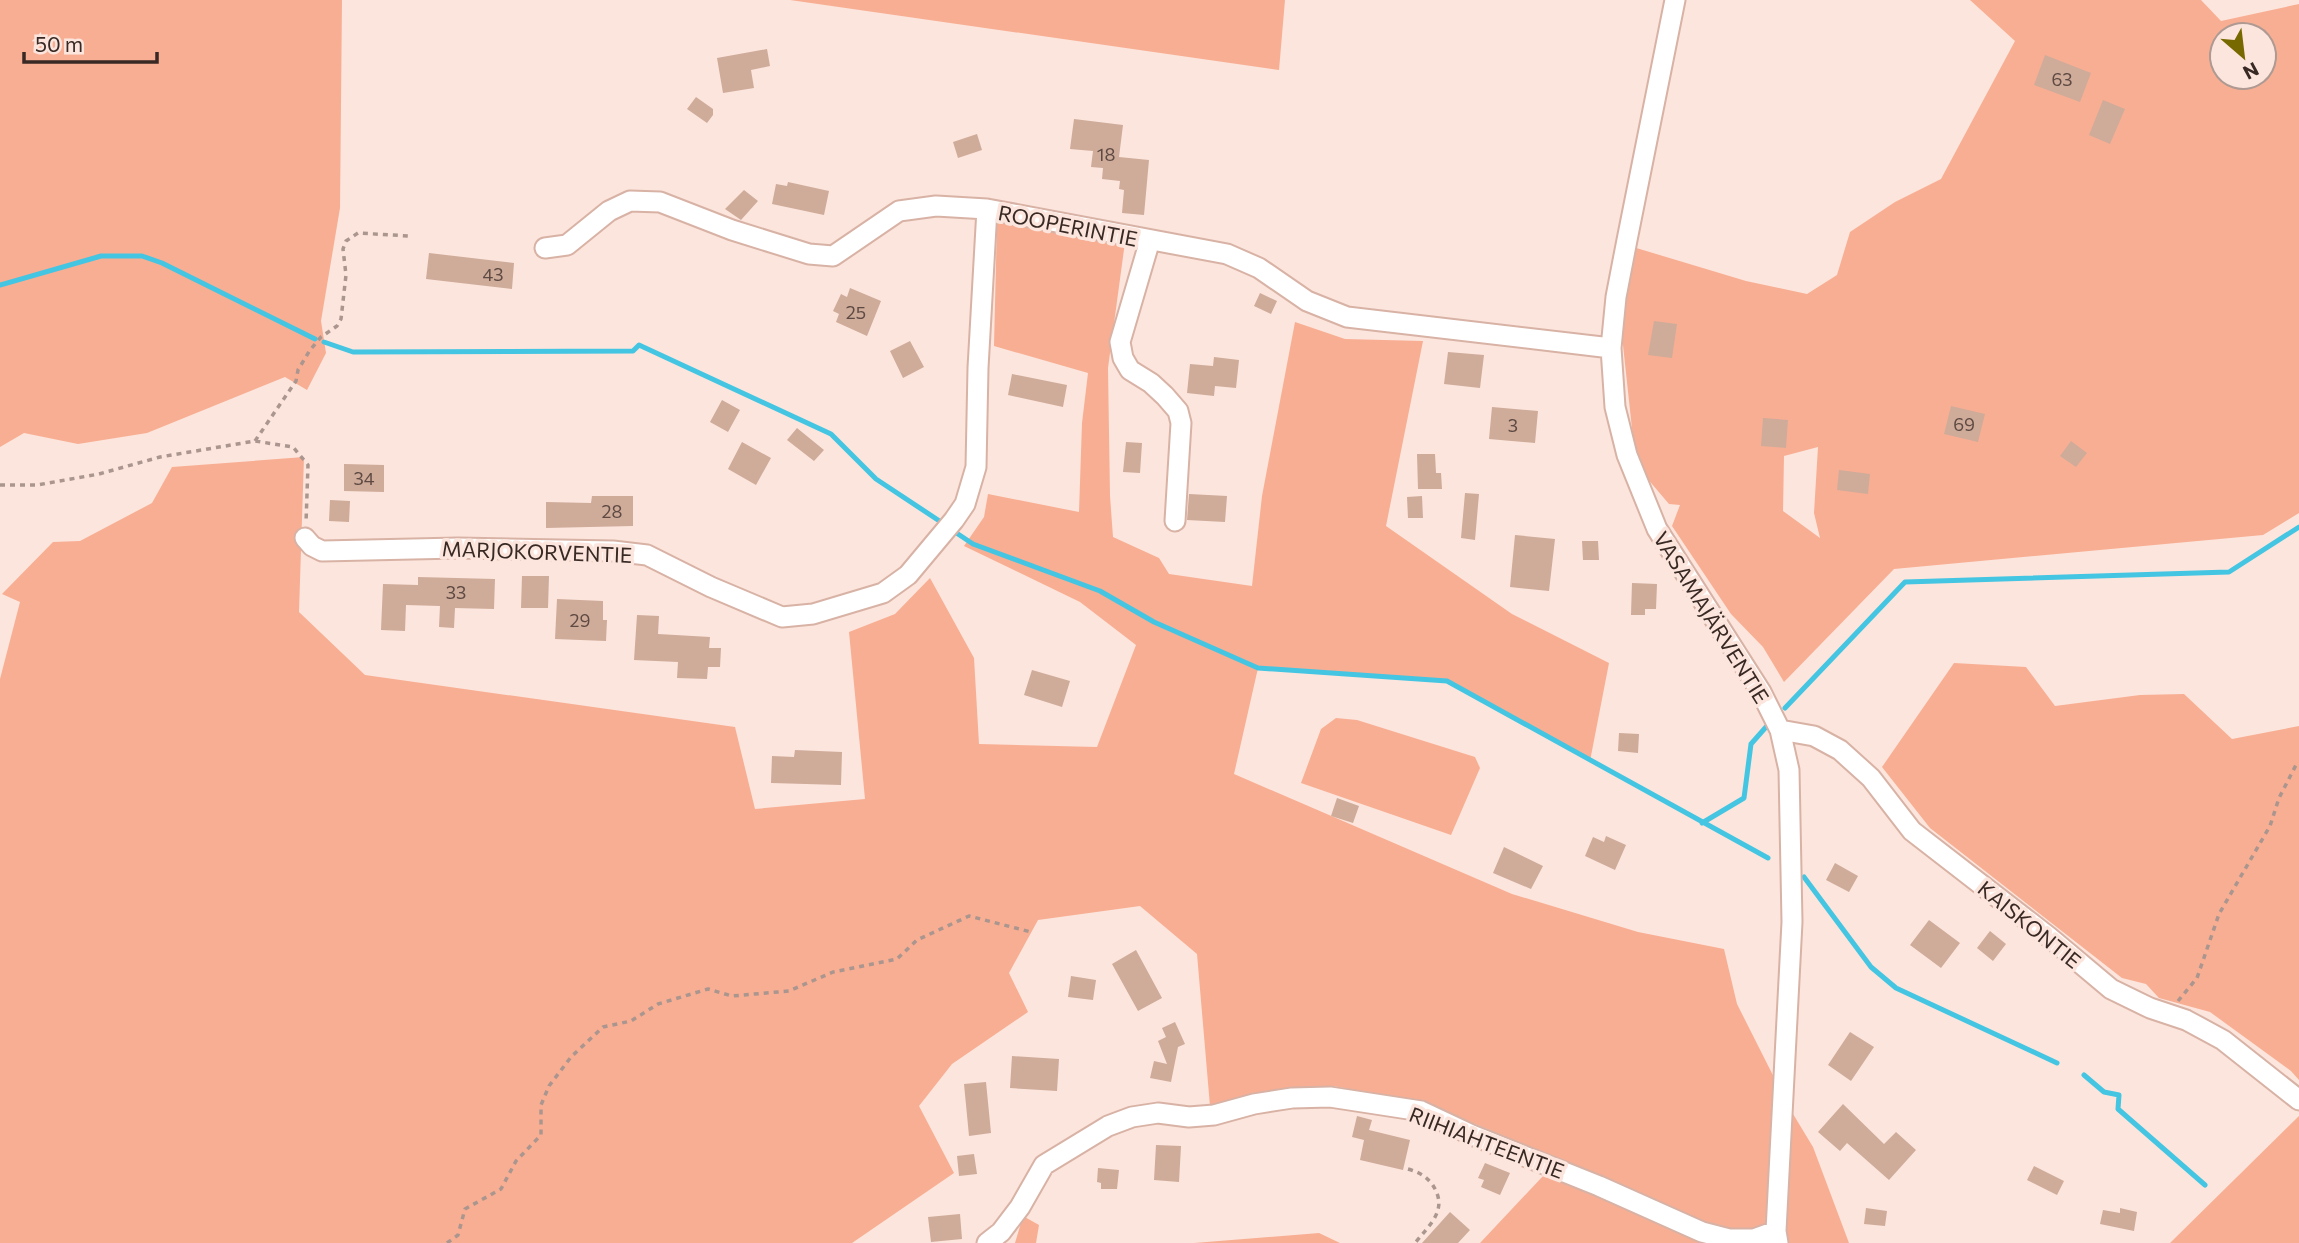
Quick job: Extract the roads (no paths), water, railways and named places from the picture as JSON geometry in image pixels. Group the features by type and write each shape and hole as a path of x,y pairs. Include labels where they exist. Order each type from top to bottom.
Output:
{"street":[{"name":"VASAMAJÄRVENTIE","path":"1675,0 1616,297 1611,348 1615,407 1627,455 1657,529 1741,658 1780,730 1789,770 1792,922 1777,1237"},
{"name":"ROOPERINTIE","path":"545,248 567,245 609,211 630,201 660,202 732,230 809,254 833,256 899,211 936,206 987,209 1227,254 1259,268 1307,301 1347,317 1611,348"},
{"name":"MARJOKORVENTIE","path":"305,538 312,546 322,551 457,548 614,551 647,555 711,587 782,617 813,614 883,593 908,575 949,527 965,504 976,467 978,368 987,209"},
{"path":"1150,240 1120,342 1123,358 1130,370 1151,383 1178,411 1181,423 1175,521"},
{"name":"KAISKONTIE","path":"1780,730 1814,736 1840,750 1871,778 1912,831 2049,937 2111,989 2223,1040 2299,1100"},
{"name":"RIIHIAHTEENTIE","path":"987,1243 1000,1232 1020,1207 1044,1165 1108,1126 1132,1117 1158,1113 1189,1117 1214,1115 1254,1104 1292,1098 1330,1097 1421,1111 1702,1232 1729,1239 1777,1237"}],"waterway":[{"path":"0,285 101,256 142,256 162,263 315,339"},
{"path":"324,342 353,352 633,351 639,345 831,434 876,479 944,524"},
{"path":"1785,708 1905,582 2229,572 2299,527"},
{"path":"952,530 973,544 1100,591 1154,622 1258,668 1447,681 1768,858"},
{"path":"1702,823 1744,798 1751,744 1766,727"},
{"path":"1804,877 1871,967 1896,988 2057,1063"},
{"path":"2084,1075 2104,1092 2119,1095 2118,1109 2205,1185"}]}
